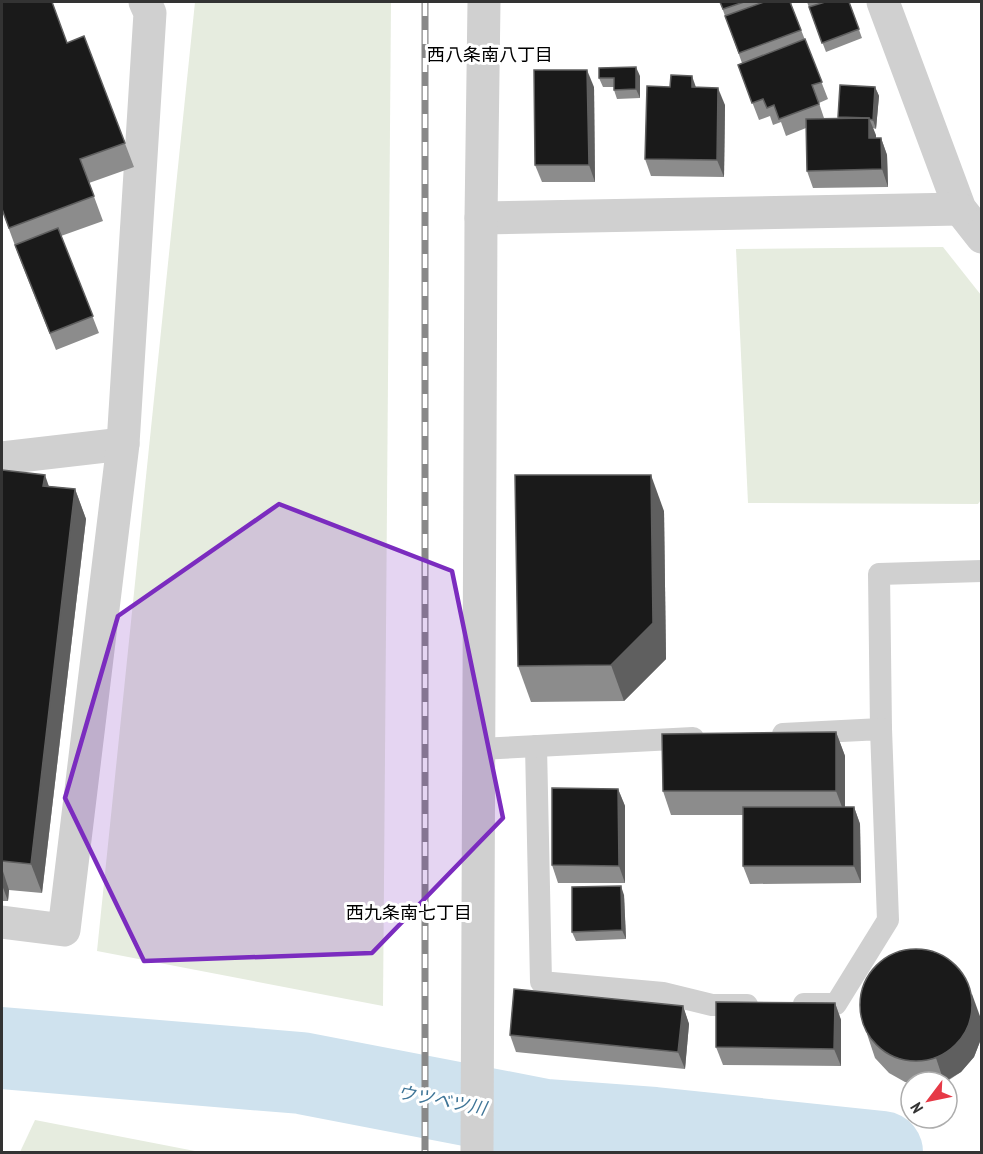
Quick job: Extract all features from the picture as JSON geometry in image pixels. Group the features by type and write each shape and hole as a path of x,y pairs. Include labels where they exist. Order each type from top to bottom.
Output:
{"street":[{"path":"2,922 63,930 123,444 150,13 145,2"},
{"path":"477,1152 484,2"},
{"path":"883,2 960,209 981,237"},
{"path":"481,218 960,209"},
{"path":"2,458 123,444"}],"lane":[{"path":"536,746 541,982 663,993 712,1005 836,1004 888,920 881,729 879,574 981,571"},
{"path":"762,735 881,729"},
{"path":"479,749 714,737"}],"highlighted area":[{"path":"279,504 452,571 503,818 372,953 144,961 65,798 118,616"}],"shaded area":[{"path":"195,2 391,2 383,1006 97,951"},
{"path":"943,247 981,295 981,500 978,504 748,503 736,249"},
{"path":"35,1120 200,1152 20,1152"}],"building":[{"path":"2,2 52,2 67,43 84,36 125,143 80,159 94,196 9,228 2,209"},
{"path":"720,2 744,2 723,9"},
{"path":"764,2 790,2 801,30 739,53 725,16"},
{"path":"825,2 849,2 859,29 822,43 809,7"},
{"path":"805,39 822,82 812,85 819,104 779,119 774,105 767,108 763,99 752,103 738,65"},
{"path":"636,67 636,89 614,90 614,78 599,78 599,68"},
{"path":"534,70 587,70 589,165 535,165"},
{"path":"671,75 692,76 692,87 718,88 717,160 645,159 647,86 670,87"},
{"path":"840,85 875,87 873,120 838,117"},
{"path":"869,118 869,138 881,138 882,169 807,171 806,119"},
{"path":"58,228 93,316 50,333 15,245"},
{"path":"2,470 45,475 43,486 75,489 31,864 2,861"},
{"path":"515,475 651,475 653,623 611,665 518,666"},
{"path":"836,732 836,791 663,791 662,734"},
{"path":"552,788 618,789 619,866 552,865"},
{"path":"743,807 854,807 854,866 743,866"},
{"path":"621,886 622,930 572,932 572,887"},
{"path":"916,949 938,953 956,965 968,983 972,1005 968,1027 956,1045 938,1057 916,1061 894,1057 876,1045 864,1027 860,1005 864,983 876,965 894,953"},
{"path":"514,989 683,1006 678,1052 510,1035"},
{"path":"716,1002 835,1003 834,1049 716,1047"}],"waterway":[{"name":"ウツベツ川","path":"2,1048 301,1073 545,1120 654,1128 882,1152"}],"railway":[{"path":"425,2 425,1152"}],"district":[{"name":"西八条南八丁目","path":"490,54"},
{"name":"西九条南七丁目","path":"409,912"}]}
